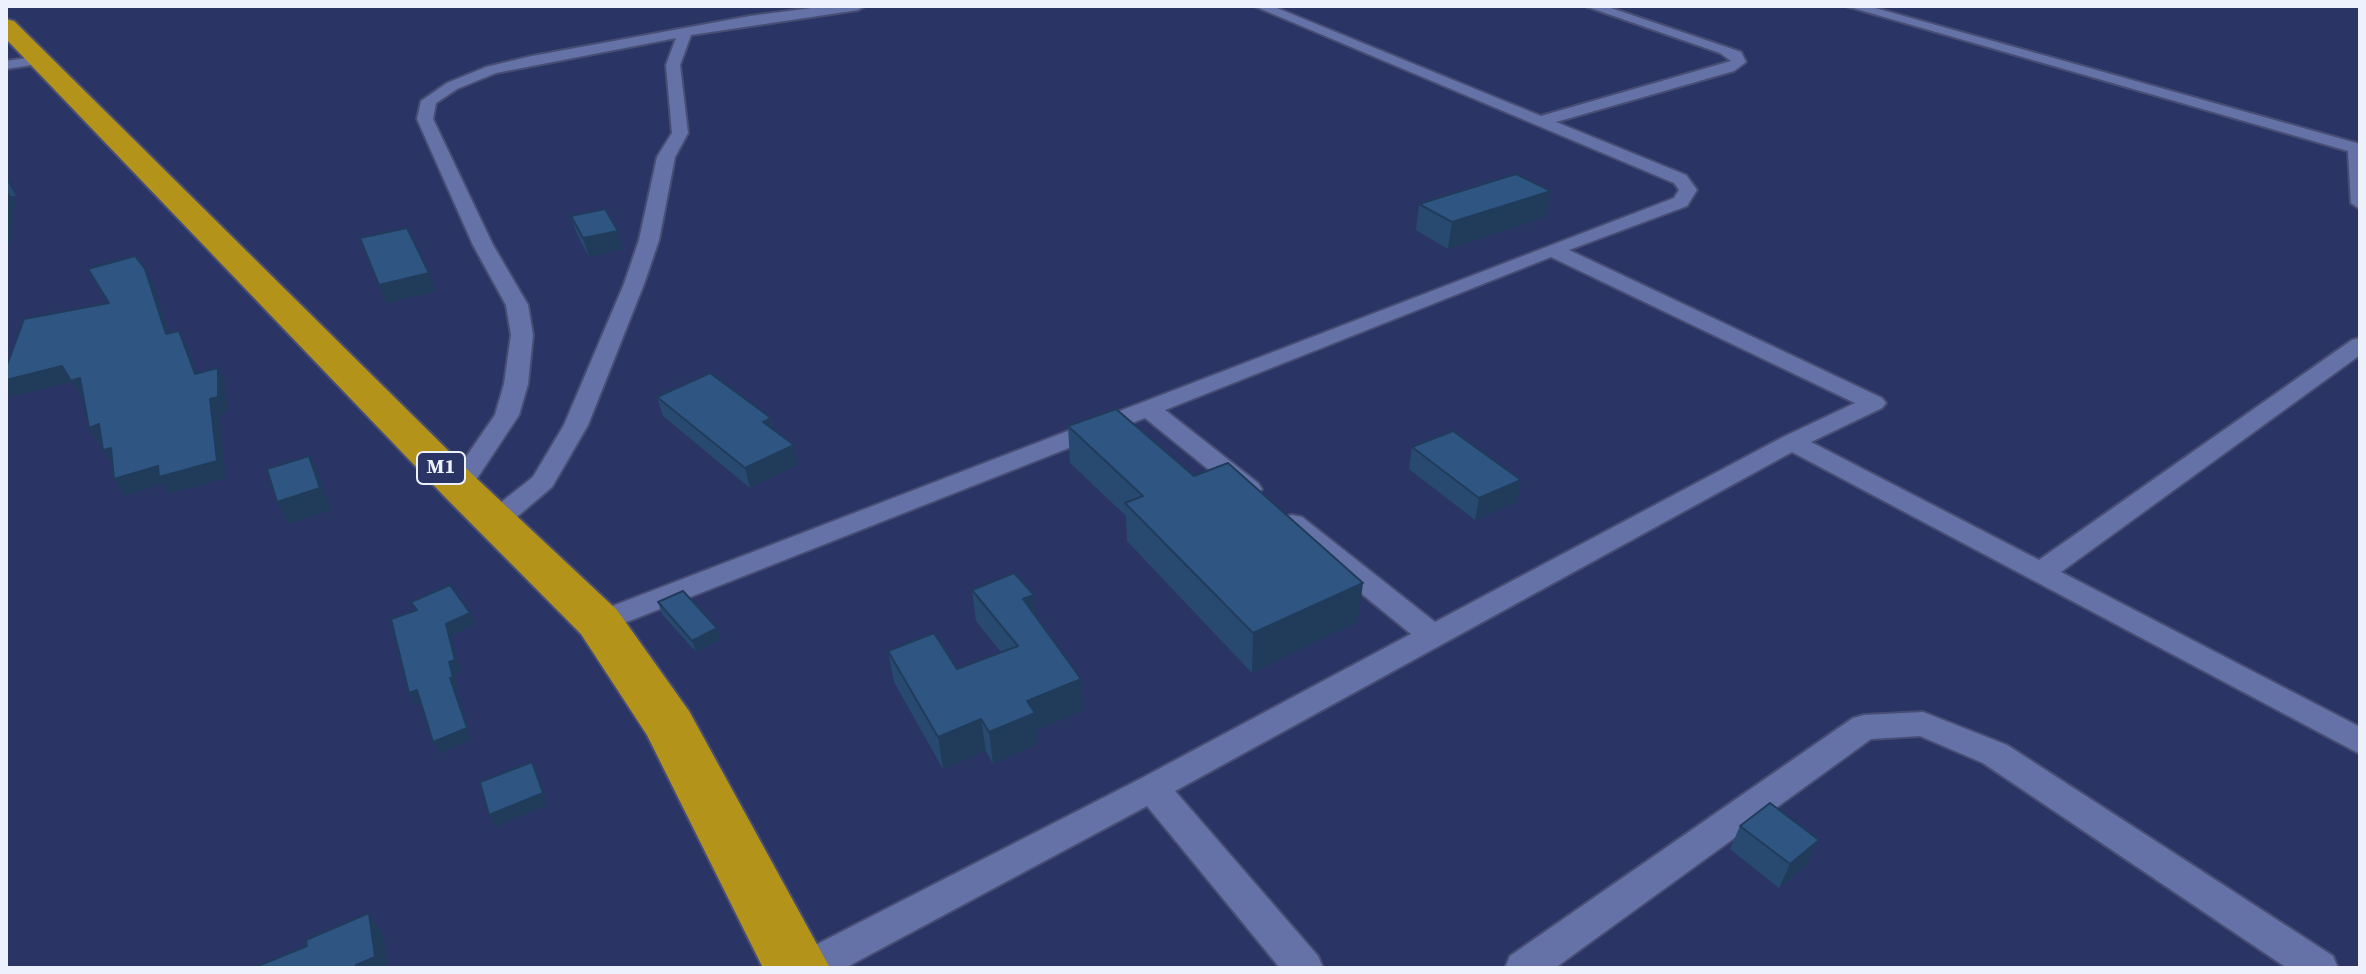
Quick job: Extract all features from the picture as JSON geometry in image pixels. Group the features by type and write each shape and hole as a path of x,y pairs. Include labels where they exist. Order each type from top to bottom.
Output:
{"highway":[{"name":"M1","path":"6,26 23,63 599,622 670,726 797,968"}],"street":[{"path":"736,6 750,20"},
{"path":"459,486 507,415 516,384 522,335 517,305 483,245 425,119 429,101 452,86 491,70 750,20 858,6"},
{"path":"599,622 1146,407 1681,202 1688,190 1680,179 1544,120 1261,6"},
{"path":"1278,6 1301,22"},
{"path":"1544,120 1729,68 1739,62 1736,55 1725,50 1592,6"},
{"path":"1853,6 2358,149 2360,203"},
{"path":"495,521 543,482 576,425 634,284 649,240 666,157 680,133 673,65 685,32"},
{"path":"808,968 1152,788 1792,442 1874,403 1552,250"},
{"path":"2041,572 2360,345"},
{"path":"1146,407 1433,636"},
{"path":"1792,442 2360,742"},
{"path":"1524,968 1864,727 1923,724 1995,754 2319,968"},
{"path":"1152,788 1304,968"}],"building":[{"path":"1516,174 1551,191 1452,222 1419,204"},
{"path":"605,209 618,231 583,238 571,216"},
{"path":"407,228 429,273 379,285 360,238"},
{"path":"135,256 145,269 166,334 179,331 195,374 218,368 218,397 210,399 217,461 159,477 158,466 114,479 111,448 103,450 99,424 89,428 80,378 71,381 62,366 6,380 6,368 24,319 109,303 88,269"},
{"path":"710,373 771,418 763,422 794,445 745,468 657,397"},
{"path":"1116,409 1194,476 1228,463 1363,583 1253,633 1125,503 1143,496 1068,426"},
{"path":"1453,431 1521,480 1479,498 1412,447"},
{"path":"309,456 320,488 277,502 267,469"},
{"path":"1014,573 1034,595 1023,599 1081,679 1027,701 1035,713 989,732 981,719 938,737 888,651 934,633 957,669 1018,646 972,590"},
{"path":"450,585 470,613 446,624 455,660 449,662 453,677 450,678 467,728 433,742 417,690 409,693 391,619 417,610 411,602"},
{"path":"683,591 717,628 692,641 658,602"},
{"path":"532,762 543,793 489,815 480,782"},
{"path":"1770,803 1819,840 1790,864 1740,826"},
{"path":"369,913 375,957 356,965 356,968 253,968 307,946 306,940"}]}
